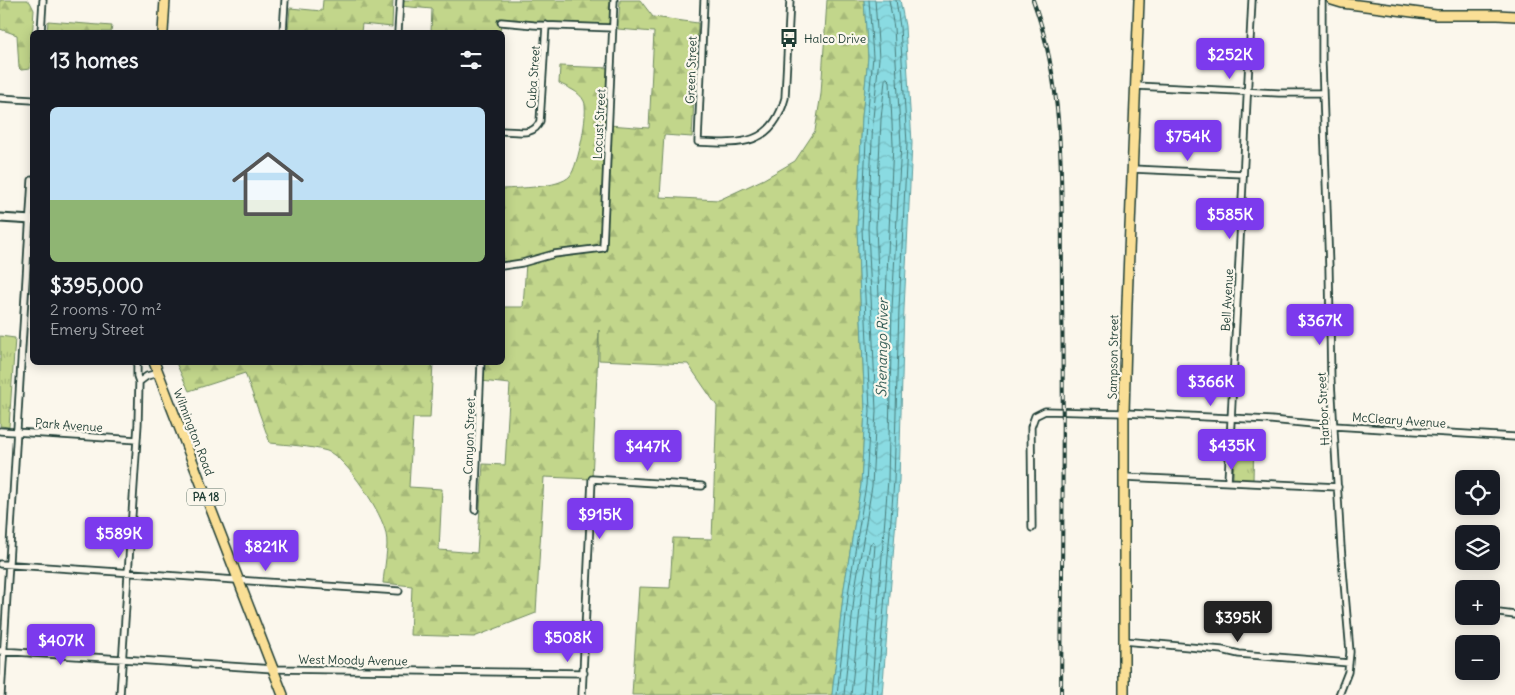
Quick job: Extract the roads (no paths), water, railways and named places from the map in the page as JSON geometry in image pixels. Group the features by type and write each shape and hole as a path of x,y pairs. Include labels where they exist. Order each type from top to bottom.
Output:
{"main road":[{"path":"162,30 165,0"},
{"name":"Sampson Street","path":"1124,695 1126,303 1140,0"},
{"path":"1332,0 1436,15 1515,16"},
{"path":"1360,1 1378,7"},
{"name":"PA 18","path":"155,365 158,373"},
{"name":"Wilmington Road","path":"158,373 283,695"}],"street":[{"path":"41,30 43,0"},
{"path":"283,30 285,0"},
{"path":"398,30 400,0"},
{"name":"Locust Street","path":"505,266 554,254 603,248 614,0"},
{"name":"Green Street","path":"704,0 698,142 730,144 750,140 764,132 778,117 785,98 790,0"},
{"name":"Bell Avenue","path":"1228,482 1252,0"},
{"name":"Harbor Street","path":"1322,0 1331,381 1341,547 1350,652 1348,672 1339,695"},
{"path":"502,22 613,28"},
{"name":"Cuba Street","path":"505,130 528,132 536,128 540,121 546,25"},
{"path":"1136,86 1324,93"},
{"path":"0,98 30,100"},
{"path":"1132,169 1243,174"},
{"path":"0,218 30,220"},
{"path":"1,695 2,652 30,235"},
{"path":"120,695 140,382 137,376 137,365"},
{"name":"Canyon Street","path":"475,510 481,365"},
{"path":"140,382 147,376 158,373"},
{"name":"McCleary Avenue","path":"1032,528 1031,427 1035,416 1045,411 1231,418 1515,437"},
{"name":"Park Avenue","path":"0,431 137,440"},
{"path":"1124,477 1338,488"},
{"path":"582,695 592,479 702,486"},
{"path":"0,564 399,591"},
{"path":"1500,613 1515,615"},
{"path":"1124,641 1222,650 1239,654 1349,662"},
{"name":"West Moody Avenue","path":"2,652 273,669 584,673"}],"water":[{"name":"Shenango River","path":"864,0 900,0 905,26 912,143 904,309 899,481 882,695 832,695 844,588 861,485 865,410 857,228 862,117 868,57"}],"railway":[{"path":"1033,0 1044,35 1052,71 1060,144 1063,392 1061,695"}],"place":[{"name":"Halco Drive","path":"789,38"}]}
